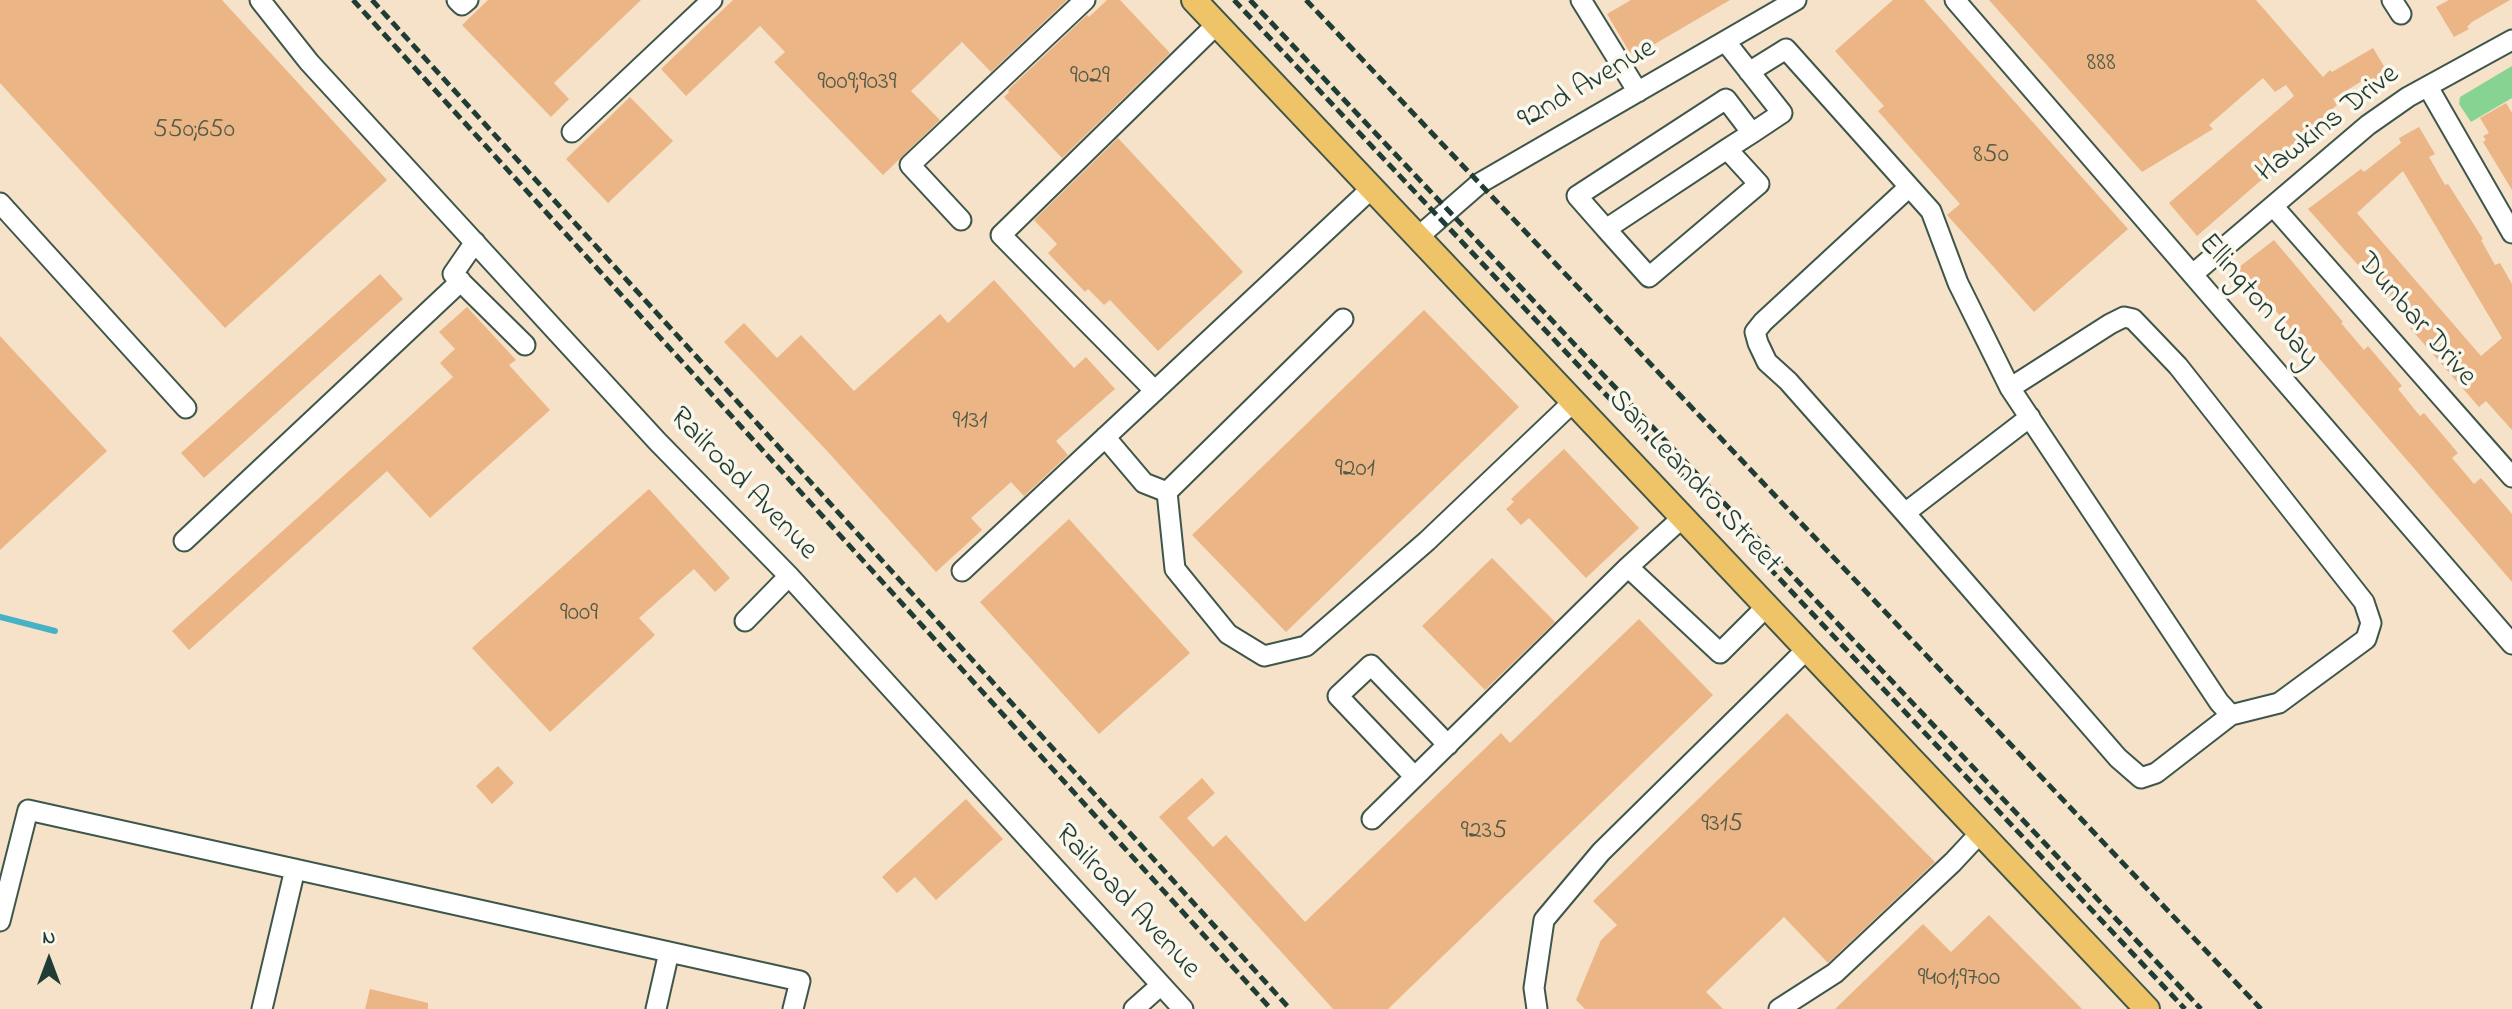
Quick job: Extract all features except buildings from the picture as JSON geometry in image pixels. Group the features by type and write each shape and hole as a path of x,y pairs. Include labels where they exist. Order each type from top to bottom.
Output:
{"main road":[{"name":"San Leandro Street","path":"1194,0 2147,1009"}],"street":[{"name":"Railroad Avenue","path":"260,0 309,62 657,441 789,576 1183,1009"},
{"path":"457,0 462,5 467,0"},
{"path":"572,132 712,0"},
{"path":"961,220 910,165 1084,0"},
{"path":"1581,0 1638,92"},
{"name":"92nd Avenue","path":"1418,237 1480,183 1796,0"},
{"name":"Ellington Way","path":"1955,0 2512,644"},
{"path":"1155,391 1001,235 1217,24"},
{"name":"Hawkins Drive","path":"2193,274 2368,125 2428,87 2512,40"},
{"path":"1606,229 1782,113 1725,41"},
{"path":"1749,72 1786,50 1931,211 1958,282 2010,388 2219,702 2231,715"},
{"path":"2428,87 2512,233"},
{"path":"1727,149 1759,184 1649,277 1577,196 1726,99 1752,133"},
{"path":"1909,187 1763,322 1755,332 1758,343 1767,362 1788,381 2118,758 2141,778 2156,773 2231,715 2278,703 2366,639 2371,623 2364,602 2178,366 2133,319 2124,317 2109,324 2010,388"},
{"path":"962,571 1372,188"},
{"path":"0,203 186,408"},
{"name":"Dunbar Drive","path":"2273,206 2512,477"},
{"path":"474,242 453,274 526,345"},
{"path":"184,541 461,281"},
{"path":"1167,492 1343,319"},
{"path":"1167,492 1175,569 1228,634 1264,656 1306,646 1427,541 1573,402"},
{"path":"1905,513 2029,417"},
{"path":"1105,437 1144,483 1167,492"},
{"path":"650,461 657,441"},
{"path":"1372,819 1682,517"},
{"path":"1628,567 1720,653 1767,607"},
{"path":"745,621 789,576"},
{"path":"1537,1009 1534,988 1544,920 1601,852 1807,649"},
{"path":"1414,776 1338,696 1371,664 1448,745"},
{"path":"0,921 28,810 800,981 793,1009"},
{"path":"1779,1009 1835,973 1953,862 1981,832"},
{"path":"262,1009 295,869"},
{"path":"656,1009 669,952"},
{"path":"1134,1009 1161,985"}],"green space":[{"path":"2512,66 2512,98 2471,122 2459,104 2460,97"}],"waterway":[{"path":"0,617 55,631"}],"railway":[{"path":"353,0 1271,1009"},
{"path":"372,0 1290,1009"},
{"path":"1234,0 2185,1009"},
{"path":"1250,0 2201,1009"},
{"path":"1306,0 2261,1009"}]}
